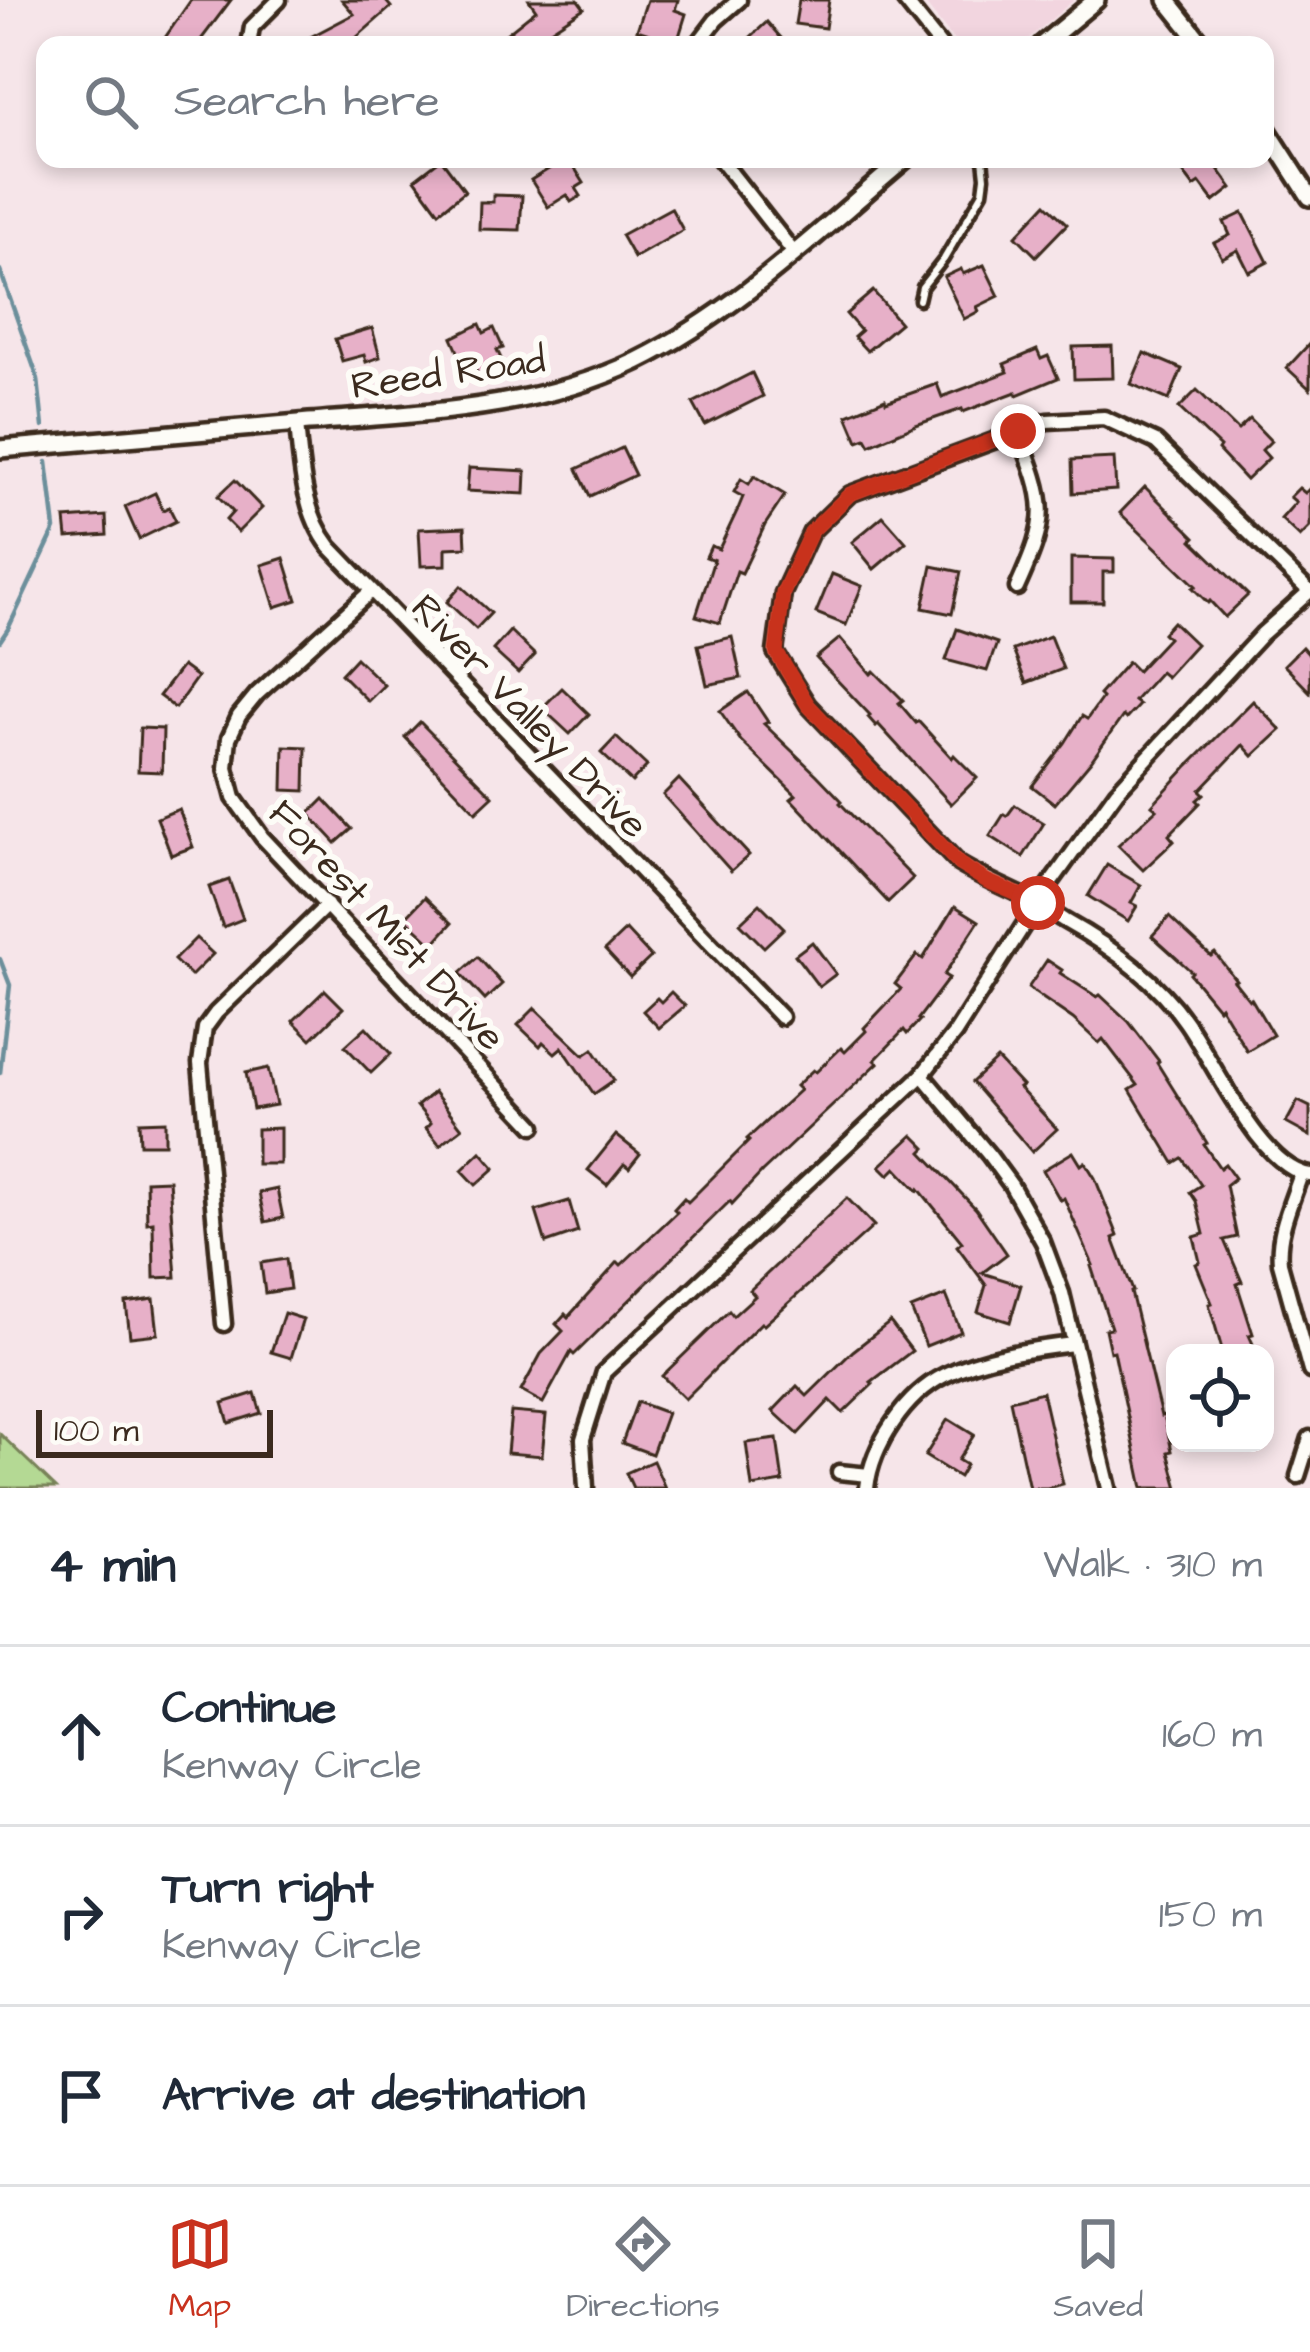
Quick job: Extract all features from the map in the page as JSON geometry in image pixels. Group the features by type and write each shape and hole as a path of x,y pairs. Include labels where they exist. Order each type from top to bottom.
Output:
{"street":[{"path":"250,36 252,27 279,0"},
{"path":"704,36 739,0"},
{"path":"904,0 933,36"},
{"path":"1053,36 1096,0"},
{"path":"1167,0 1195,36"},
{"path":"1274,141 1310,196"},
{"path":"727,168 794,253"},
{"name":"Reed Road","path":"0,449 445,411 561,389 632,363 724,310 894,168"},
{"path":"586,1488 583,1439 604,1372 922,1075 986,988 1038,903 1088,827 1117,790 1230,668 1310,591 1156,442 1104,418 1047,421 850,494 811,532 783,593 776,652 808,705 959,864 1038,903 1101,941 1159,990 1185,1020 1258,1140 1305,1175 1282,1226 1278,1250 1310,1371"},
{"name":"River Valley Drive","path":"297,423 312,517 330,547 781,1016"},
{"path":"1017,588 1038,541 1043,506 1018,431"},
{"name":"Forest Mist Drive","path":"370,592 256,694 239,716 226,768 234,798 262,837 534,1126"},
{"path":"224,1324 200,1063 205,1028 327,905"},
{"path":"922,1075 989,1155 1043,1242 1062,1293 1109,1488"},
{"path":"839,1472 868,1482 876,1453 895,1422 932,1383 949,1373 1073,1344"},
{"path":"1298,1476 1310,1438"}],"lane":[{"path":"919,300 922,287 944,259 982,192 984,168"}],"shaded area":[{"path":"922,0 1074,0 1032,36 951,36"}],"green space":[{"path":"0,1434 56,1488 0,1488"}],"building":[{"path":"191,0 231,0 204,36 166,36"},
{"path":"342,0 385,0 391,7 358,36 312,36 354,14"},
{"path":"529,0 578,0 584,8 541,36 503,36 536,10"},
{"path":"647,0 678,0 675,10 686,14 679,36 637,30"},
{"path":"799,0 829,0 825,28 795,24"},
{"path":"767,22 779,36 752,36"},
{"path":"429,168 448,168 465,191 439,212 415,179"},
{"path":"550,168 575,168 584,183 576,188 581,196 571,202 567,195 548,207 531,180"},
{"path":"1180,168 1218,168 1232,188 1214,202 1200,183 1194,187"},
{"path":"493,195 522,196 520,230 479,229 480,202 493,202"},
{"path":"1046,204 1067,224 1036,256 1016,236"},
{"path":"671,208 683,230 634,258 621,235"},
{"path":"1243,213 1268,262 1249,272 1238,250 1222,258 1214,243 1230,235 1224,222"},
{"path":"984,265 999,296 964,319 944,277"},
{"path":"873,291 900,323 867,351 854,337 861,331 846,314"},
{"path":"480,324 484,333 494,328 504,365 479,377 472,362 464,365 452,338"},
{"path":"372,328 380,357 366,362 364,355 342,361 335,339"},
{"path":"1310,343 1310,389 1287,368"},
{"path":"1112,346 1113,378 1074,379 1073,347"},
{"path":"1037,350 1041,359 1048,356 1058,378 1017,395 962,409 870,445 866,438 858,441 847,415 937,384 942,397 1008,372 1004,364"},
{"path":"1144,353 1182,369 1169,400 1131,384"},
{"path":"752,373 763,396 705,425 693,403"},
{"path":"1197,390 1238,430 1250,419 1271,441 1262,450 1269,458 1246,480 1179,408"},
{"path":"622,448 635,475 590,496 577,469"},
{"path":"1114,458 1116,490 1073,493 1072,460"},
{"path":"469,468 526,471 525,494 467,491"},
{"path":"754,476 785,495 742,573 737,571 720,623 696,616 714,560 706,557 711,546 719,549 738,509 743,497 734,492 741,479 749,484"},
{"path":"235,480 262,508 238,532 226,520 233,512 218,496"},
{"path":"1145,487 1248,595 1225,617 1120,513"},
{"path":"1299,488 1305,493 1310,488 1310,527 1300,537 1281,519 1296,502 1290,497"},
{"path":"155,493 163,510 169,507 176,521 139,539 125,507"},
{"path":"106,516 107,535 67,538 65,519"},
{"path":"883,516 906,542 874,569 852,542"},
{"path":"465,527 466,547 446,548 446,565 421,566 419,529"},
{"path":"284,558 297,600 275,607 262,565"},
{"path":"1071,558 1114,559 1114,572 1103,572 1103,602 1071,602"},
{"path":"932,566 961,572 952,614 923,608"},
{"path":"832,574 862,586 846,625 816,613"},
{"path":"461,586 491,613 476,629 447,602"},
{"path":"1173,622 1196,644 1166,677 1160,672 1134,701 1139,705 1126,719 1123,716 1055,804 1032,786 1082,716 1087,719 1102,698 1099,695 1128,662 1137,671 1168,638 1163,633"},
{"path":"957,629 997,643 987,671 946,660"},
{"path":"510,631 535,655 518,673 493,650"},
{"path":"1050,636 1063,669 1026,683 1013,650"},
{"path":"732,637 741,678 707,685 698,645"},
{"path":"840,638 871,674 874,671 903,700 899,703 916,723 977,778 951,804 816,658"},
{"path":"1302,647 1310,656 1310,692 1284,665"},
{"path":"356,658 384,685 368,701 341,674"},
{"path":"182,666 197,677 175,708 159,696"},
{"path":"562,688 589,714 570,734 542,708"},
{"path":"748,692 768,722 764,724 913,878 888,902 791,799 796,795 741,741 720,711"},
{"path":"1253,701 1281,730 1253,756 1243,745 1200,790 1204,794 1197,800 1200,803 1169,835 1174,841 1143,870 1118,845 1157,809 1152,805"},
{"path":"420,722 493,796 476,812 405,737"},
{"path":"140,728 163,729 162,772 138,771"},
{"path":"616,737 647,766 632,782 601,753"},
{"path":"284,746 306,747 305,791 283,790"},
{"path":"679,779 749,855 731,871 663,795"},
{"path":"324,799 352,829 336,843 309,814"},
{"path":"1015,805 1044,823 1023,857 990,836"},
{"path":"179,809 193,847 171,855 157,818"},
{"path":"1107,865 1141,885 1128,921 1088,896"},
{"path":"229,880 243,919 223,927 209,887"},
{"path":"425,897 452,923 433,944 405,918"},
{"path":"760,904 784,928 764,947 740,923"},
{"path":"955,906 979,921 920,1020 907,1034 904,1030 875,1060 878,1063 574,1355 571,1352 543,1403 521,1391 541,1354 563,1331 556,1324 677,1212 674,1209 684,1198 688,1202 800,1090 796,1086 866,1031 901,989 895,984 917,955 923,959"},
{"path":"1169,917 1211,956 1215,953 1273,1035 1247,1051 1192,972 1152,936"},
{"path":"626,930 651,957 630,977 605,950"},
{"path":"196,938 213,954 191,976 174,960"},
{"path":"812,942 836,974 819,987 795,955"},
{"path":"478,957 502,984 485,1000 460,973"},
{"path":"1047,960 1060,973 1100,995 1129,1022 1159,1061 1204,1145 1220,1168 1225,1164 1235,1178 1226,1185 1237,1237 1224,1240 1242,1282 1237,1284 1253,1344 1220,1344 1212,1303 1196,1264 1200,1262 1194,1237 1204,1234 1190,1192 1201,1185 1182,1158 1174,1163 1130,1090 1138,1085 1103,1039 1099,1043 1028,988"},
{"path":"325,990 343,1008 311,1039 293,1021"},
{"path":"671,992 685,1006 659,1028 643,1011"},
{"path":"535,1008 584,1055 593,1049 614,1080 594,1094 562,1047 555,1053 543,1042 540,1046 518,1025"},
{"path":"366,1027 391,1054 371,1073 345,1046"},
{"path":"997,1059 1057,1129 1032,1152 972,1082"},
{"path":"268,1068 276,1105 253,1109 246,1073"},
{"path":"434,1092 462,1128 440,1145 417,1106"},
{"path":"1298,1101 1310,1107 1310,1136 1286,1123"},
{"path":"165,1121 165,1144 140,1144 139,1122"},
{"path":"280,1128 280,1164 257,1164 257,1129"},
{"path":"616,1135 640,1154 629,1168 624,1164 607,1185 588,1170"},
{"path":"913,1135 1007,1254 982,1273 1021,1285 1010,1322 978,1312 986,1285 957,1246 962,1242 919,1189 896,1168 889,1175 880,1166"},
{"path":"481,1152 495,1168 476,1185 462,1170"},
{"path":"1073,1152 1095,1178 1133,1291 1166,1424 1166,1452 1178,1488 1143,1488 1114,1351 1110,1352 1105,1329 1111,1328 1093,1265 1064,1198 1060,1200 1043,1170"},
{"path":"169,1180 176,1277 154,1278 153,1222 147,1223 146,1181"},
{"path":"277,1189 283,1218 265,1222 259,1193"},
{"path":"847,1198 874,1226 761,1323 685,1399 662,1376 729,1311 733,1316 755,1296 750,1290"},
{"path":"569,1201 578,1232 546,1243 536,1211"},
{"path":"286,1259 290,1289 265,1293 261,1263"},
{"path":"946,1295 961,1332 926,1346 911,1309"},
{"path":"154,1299 158,1334 130,1337 126,1303"},
{"path":"284,1313 303,1319 291,1358 271,1352"},
{"path":"890,1322 912,1351 871,1382 843,1413 830,1400 798,1434 773,1411 797,1386 807,1396"},
{"path":"1042,1392 1063,1484 1029,1488 1010,1400"},
{"path":"255,1393 261,1413 229,1423 223,1403"},
{"path":"637,1402 667,1413 652,1454 622,1443"},
{"path":"511,1412 546,1415 542,1456 507,1453"},
{"path":"948,1419 974,1435 958,1460 966,1465 959,1477 925,1456"},
{"path":"777,1439 783,1482 752,1487 746,1443"},
{"path":"653,1461 665,1488 633,1488 626,1473"}],"waterway":[{"path":"0,270 38,379 43,427"},
{"path":"0,641 55,529 47,462"},
{"path":"0,959 10,985 0,1073"}],"route":[{"path":"1018,431 850,494 811,532 783,593 776,652 808,705 959,864 1038,903"}]}
